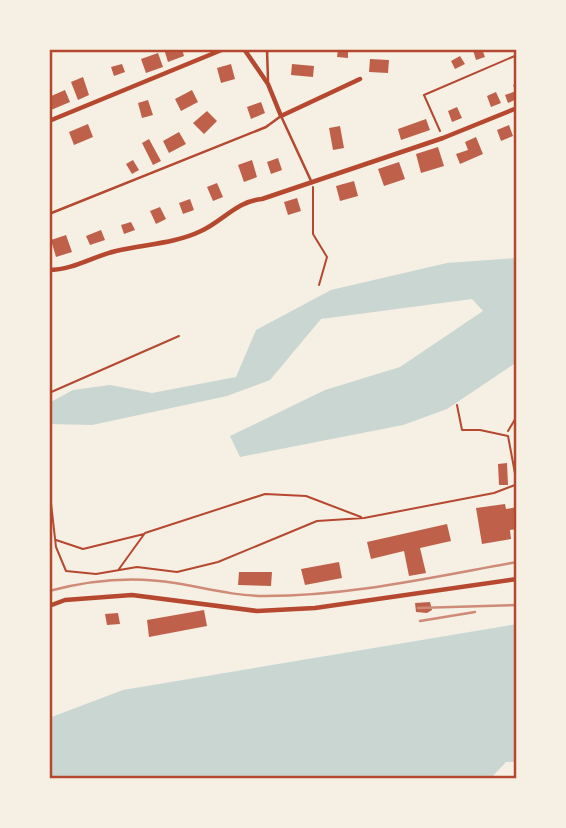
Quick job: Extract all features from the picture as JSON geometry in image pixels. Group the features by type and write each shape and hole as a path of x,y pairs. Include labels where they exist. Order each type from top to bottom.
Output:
{"street":[{"path":"49,121 224,49"},
{"path":"244,49 268,84 281,116 360,79"},
{"path":"49,270 60,270 117,250 186,238 225,217 247,200 312,183 443,138 517,108"},
{"path":"49,606 65,600 132,595 269,610 315,608 517,579"}],"lane":[{"path":"267,49 268,84"},
{"path":"49,214 266,127 281,116 312,183"}],"path":[{"path":"443,138 424,95 517,55"},
{"path":"312,183 313,234 327,257 319,285"},
{"path":"49,393 179,336"},
{"path":"49,486 55,540 66,571 96,574 137,567 177,572 218,562 317,521 364,518 494,493 516,485 508,436 480,430 462,430 457,405"},
{"path":"508,431 517,415"},
{"path":"55,540 62,545 83,549 145,533 265,494 306,496 364,518"},
{"path":"118,570 145,533"}],"shaded area":[{"path":"517,258 517,362 447,409 403,425 240,457 230,436 325,390 400,367 483,311 472,299 321,319 270,380 227,396 92,425 49,424 49,403 73,390 110,385 152,393 236,377 256,330 331,290 447,263"},
{"path":"517,624 517,762 506,762 490,779 49,779 49,718 123,690"}],"building":[{"path":"164,49 182,49 184,56 168,62"},
{"path":"338,49 348,49 348,58 337,57"},
{"path":"482,49 485,57 476,60 473,50"},
{"path":"158,53 163,67 146,73 141,59"},
{"path":"460,56 465,64 455,69 451,61"},
{"path":"370,59 389,60 388,73 369,72"},
{"path":"122,64 125,72 114,76 111,67"},
{"path":"231,64 235,79 221,83 217,68"},
{"path":"292,64 314,66 313,77 291,75"},
{"path":"83,77 89,95 78,100 71,82"},
{"path":"517,83 517,99 508,103 505,95 516,91 513,85"},
{"path":"65,90 70,102 51,110 49,97"},
{"path":"192,90 198,102 181,111 175,99"},
{"path":"496,92 501,103 491,107 487,96"},
{"path":"148,100 153,115 142,118 138,103"},
{"path":"261,102 265,113 251,119 247,107"},
{"path":"457,107 462,118 452,122 448,111"},
{"path":"207,111 217,121 204,134 193,123"},
{"path":"426,119 430,130 401,140 398,129"},
{"path":"88,124 93,137 74,145 69,132"},
{"path":"509,125 513,136 501,141 497,130"},
{"path":"340,126 344,148 333,150 329,128"},
{"path":"179,132 186,144 169,153 163,141"},
{"path":"476,137 483,154 460,164 456,154 468,150 465,142"},
{"path":"149,139 161,161 153,165 142,143"},
{"path":"438,147 444,166 421,173 416,154"},
{"path":"278,158 282,170 271,174 267,162"},
{"path":"133,160 139,170 132,174 126,164"},
{"path":"252,160 257,177 244,182 238,165"},
{"path":"399,162 405,179 384,186 378,169"},
{"path":"354,181 358,196 340,201 336,186"},
{"path":"217,183 223,197 213,201 207,187"},
{"path":"297,198 301,211 288,215 284,202"},
{"path":"190,199 194,210 183,214 179,203"},
{"path":"160,207 166,219 156,224 150,211"},
{"path":"131,222 135,230 124,234 121,225"},
{"path":"101,230 105,240 90,245 86,236"},
{"path":"66,235 72,252 56,257 51,240"},
{"path":"507,463 508,485 499,485 498,464"},
{"path":"505,504 506,509 517,507 517,529 510,530 511,539 482,544 476,508"},
{"path":"447,524 451,541 420,548 426,573 409,576 404,551 371,559 367,542"},
{"path":"339,562 342,578 305,585 301,569"},
{"path":"239,572 272,572 271,586 238,585"},
{"path":"430,602 432,610 427,613 416,612 415,603"},
{"path":"204,610 207,626 149,637 147,620"},
{"path":"118,613 120,624 107,625 105,614"}],"railway":[{"path":"49,591 96,582 143,580 242,595 297,595 391,585 517,562"},
{"path":"418,608 517,605"},
{"path":"420,621 475,612"}]}
